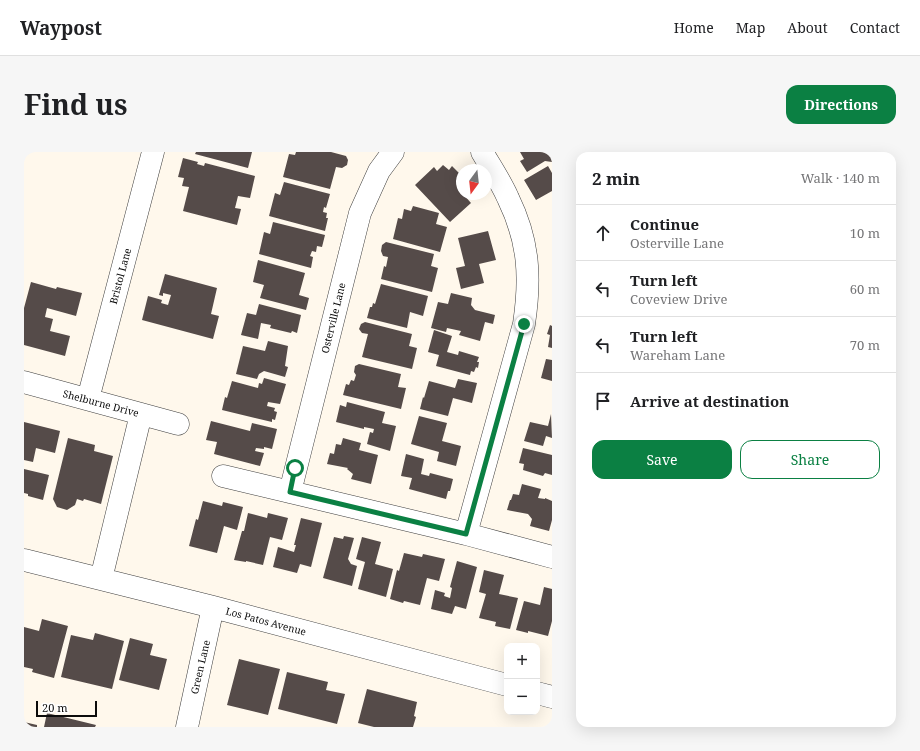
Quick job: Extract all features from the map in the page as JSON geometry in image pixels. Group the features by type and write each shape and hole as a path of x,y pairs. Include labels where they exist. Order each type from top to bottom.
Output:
{"street":[{"name":"Bristol Lane","path":"88,399 153,152"},
{"name":"Osterville Lane","path":"290,492 360,213 379,171 393,152"},
{"path":"466,534 524,324 528,301 529,280 524,240 517,220 508,197 482,152"},
{"name":"Shelburne Drive","path":"24,382 178,424"},
{"path":"101,579 141,414"},
{"path":"223,476 466,534 552,557"},
{"name":"Los Patos Avenue","path":"24,560 213,607 504,684"},
{"name":"Green Lane","path":"186,727 213,607"},
{"path":"540,694 552,697"}],"building":[{"path":"196,152 252,152 248,168 195,154"},
{"path":"296,152 331,152 346,156 348,160 347,165 342,168 336,167 330,189 283,177 289,154 295,155"},
{"path":"520,152 552,152 552,162 545,161 527,172 520,161 524,159"},
{"path":"183,158 198,162 197,164 204,166 205,163 255,176 250,198 238,196 235,208 241,209 237,225 183,211 189,187 182,186 184,178 178,177"},
{"path":"443,165 449,170 452,166 456,170 456,200 468,200 471,203 450,222 415,185 434,167 437,171"},
{"path":"548,166 552,173 552,191 536,200 524,180"},
{"path":"284,182 330,194 326,208 324,207 323,212 327,213 326,218 328,218 325,231 269,216 275,193 280,195"},
{"path":"413,206 439,213 436,224 447,227 440,252 393,239 398,218 402,219 404,209 411,211"},
{"path":"273,222 325,235 322,247 317,246 316,252 312,251 310,256 313,257 311,268 259,254 264,232 270,234"},
{"path":"488,231 496,260 479,264 484,283 461,289 456,268 465,266 458,238"},
{"path":"386,242 434,254 431,266 438,268 432,292 381,279 388,257 383,256 381,251 382,245"},
{"path":"258,260 305,273 299,295 309,298 306,310 260,298 264,285 253,282"},
{"path":"165,274 217,288 211,314 219,316 213,339 142,320 148,296 162,300 161,303 168,305 171,295 163,293 163,296 159,295"},
{"path":"31,282 56,289 57,287 82,293 76,316 47,308 45,317 53,319 50,331 70,336 65,356 24,345 24,308"},
{"path":"381,284 428,296 423,316 410,312 407,328 367,318 370,307 372,307 373,303 375,304"},
{"path":"451,293 472,298 471,305 475,310 495,315 493,324 485,322 480,341 459,335 461,331 447,328 446,332 431,328 438,302 448,304"},
{"path":"259,304 301,315 297,333 270,328 271,325 261,323 258,339 241,335 247,313 256,315"},
{"path":"365,322 412,334 409,346 417,348 412,369 362,357 368,334 362,333 359,329 361,324"},
{"path":"550,325 552,326 552,348 548,347 550,335 547,334"},
{"path":"434,330 452,336 447,352 458,355 459,351 479,357 477,362 479,362 478,368 476,367 474,372 471,371 470,375 436,366 439,355 428,352"},
{"path":"268,341 288,346 285,366 288,367 285,377 264,371 259,374 257,379 236,374 243,346 265,351"},
{"path":"546,359 552,360 552,381 541,378"},
{"path":"359,364 401,374 398,387 406,388 401,409 343,395 346,384 349,385 351,380 354,381 356,375 354,372 355,366"},
{"path":"264,378 286,384 280,404 268,402 267,406 275,408 274,411 277,412 275,420 272,419 272,422 222,410 225,397 227,398 232,381 258,388 259,383 262,384"},
{"path":"458,379 477,383 472,403 453,398 448,416 420,409 429,381 455,388"},
{"path":"347,402 385,412 382,423 396,426 390,451 367,444 370,432 373,433 374,429 364,427 364,429 336,422 340,405 346,407"},
{"path":"551,414 552,438 546,436 543,446 524,441 530,422 548,426"},
{"path":"419,416 447,423 442,441 461,446 456,466 437,461 439,452 411,444"},
{"path":"211,421 250,431 252,423 277,429 272,449 264,447 264,449 256,448 255,451 264,453 260,466 214,454 217,442 206,440"},
{"path":"24,422 60,431 55,453 36,448 33,462 24,460"},
{"path":"68,438 95,445 94,451 113,456 101,504 84,499 83,501 77,499 75,505 67,510 57,507 53,499"},
{"path":"343,438 361,443 359,450 378,455 371,484 351,479 353,474 347,469 348,468 327,464 330,453 334,454 336,444 341,445"},
{"path":"523,448 552,455 552,475 545,473 543,476 523,470 524,464 519,463"},
{"path":"406,454 424,459 421,474 429,476 430,473 453,479 446,499 409,489 412,478 401,476"},
{"path":"24,469 49,475 43,500 28,496 28,494 24,493"},
{"path":"522,484 541,489 538,498 545,498 552,501 552,520 549,531 530,526 532,519 528,514 507,510 513,494 519,495"},
{"path":"203,501 222,506 223,502 243,507 237,530 224,526 217,553 189,546 196,519 198,520"},
{"path":"248,513 267,518 268,513 288,518 282,540 270,537 263,565 234,560 242,531 244,531"},
{"path":"301,518 322,523 311,567 300,564 297,573 273,567 278,547 294,552 296,545 294,545"},
{"path":"344,536 354,538 348,559 351,564 357,566 352,586 323,578 334,537 343,539"},
{"path":"362,537 381,542 375,564 393,569 386,597 358,589 365,562 356,559"},
{"path":"404,553 422,557 423,554 445,559 439,581 427,578 420,605 404,601 403,603 390,599 397,570 399,571"},
{"path":"457,561 477,567 466,609 455,606 452,614 431,609 435,590 445,593 444,596 450,598 452,588 450,587"},
{"path":"484,570 504,575 499,594 518,598 510,629 495,626 496,622 479,618 486,594 479,592"},
{"path":"544,587 552,589 552,621 548,636 528,631 528,633 516,630 524,601 540,605"},
{"path":"42,619 68,626 54,678 32,672 33,669 24,667 24,627 39,631"},
{"path":"95,633 124,641 112,689 61,677 71,635 93,640"},
{"path":"130,638 153,644 150,655 167,659 159,690 119,680"},
{"path":"239,659 280,669 268,715 227,705"},
{"path":"287,672 328,682 326,690 345,694 337,724 278,709"},
{"path":"367,689 417,702 414,716 416,717 413,727 374,727 358,723"},
{"path":"47,713 96,725 95,727 44,727"},
{"path":"24,722 37,725 37,727 24,727"}],"route":[{"path":"295,468 290,492 466,534 524,324"}]}
